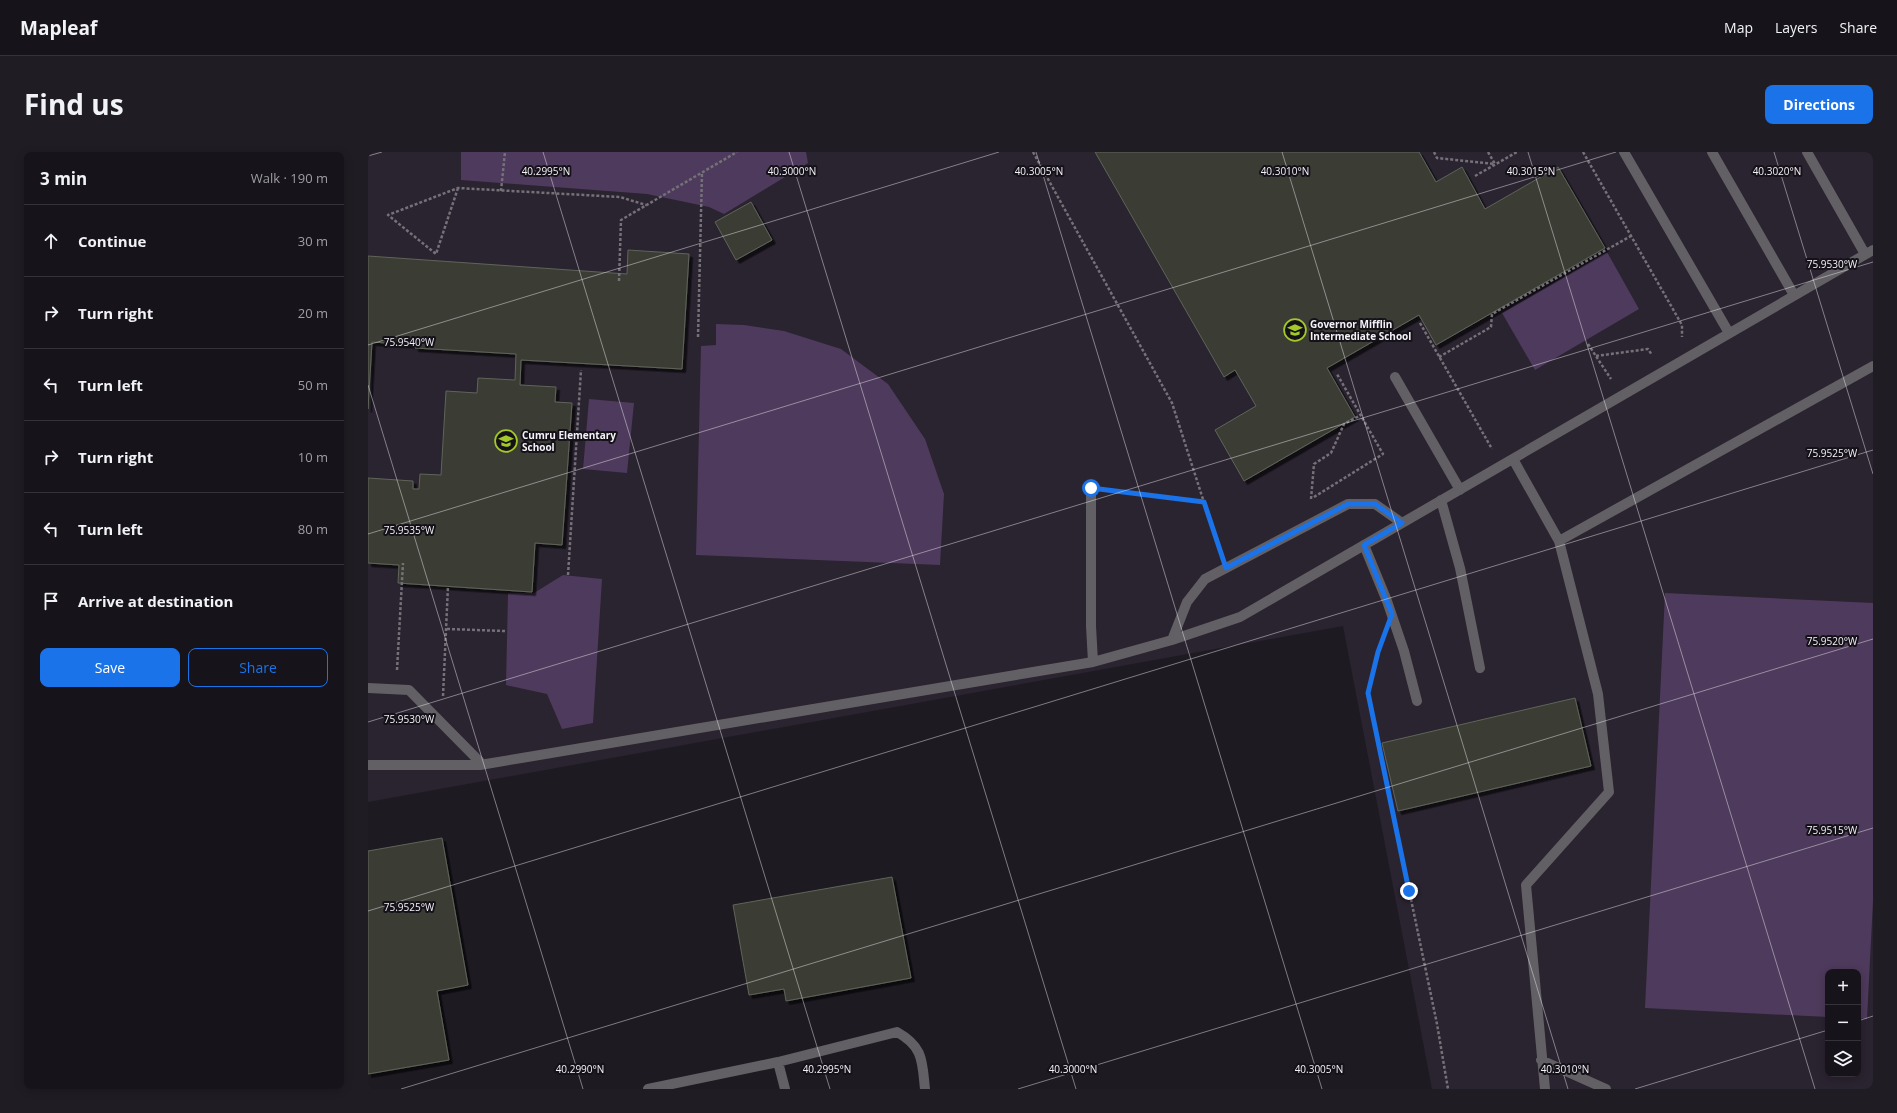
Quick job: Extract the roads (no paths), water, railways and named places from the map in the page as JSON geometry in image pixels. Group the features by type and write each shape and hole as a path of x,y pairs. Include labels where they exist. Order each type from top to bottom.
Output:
{"lane":[{"path":"1624,152 1729,333"},
{"path":"1712,152 1794,295"},
{"path":"368,765 482,764 1093,662 1172,640 1240,617 1869,252 1807,152"},
{"path":"1559,541 1873,366"},
{"path":"1395,377 1460,490"},
{"path":"1513,459 1559,541 1598,694 1609,792 1526,885 1541,1060 1545,1089"},
{"path":"1091,488 1091,626 1093,662"},
{"path":"1441,500 1460,568 1480,668"},
{"path":"1172,640 1187,602 1205,579 1348,504 1375,504 1402,523"},
{"path":"1364,545 1392,614 1404,651 1417,701"},
{"path":"368,688 409,690 482,764"},
{"path":"648,1089 778,1062 898,1032 910,1040 921,1055 925,1089"},
{"path":"1541,1060 1606,1089"},
{"path":"778,1062 785,1089"}],"place":[{"name":"Governor Mifflin Intermediate School","path":"1295,330"},
{"name":"Cumru Elementary School","path":"506,441"}]}
